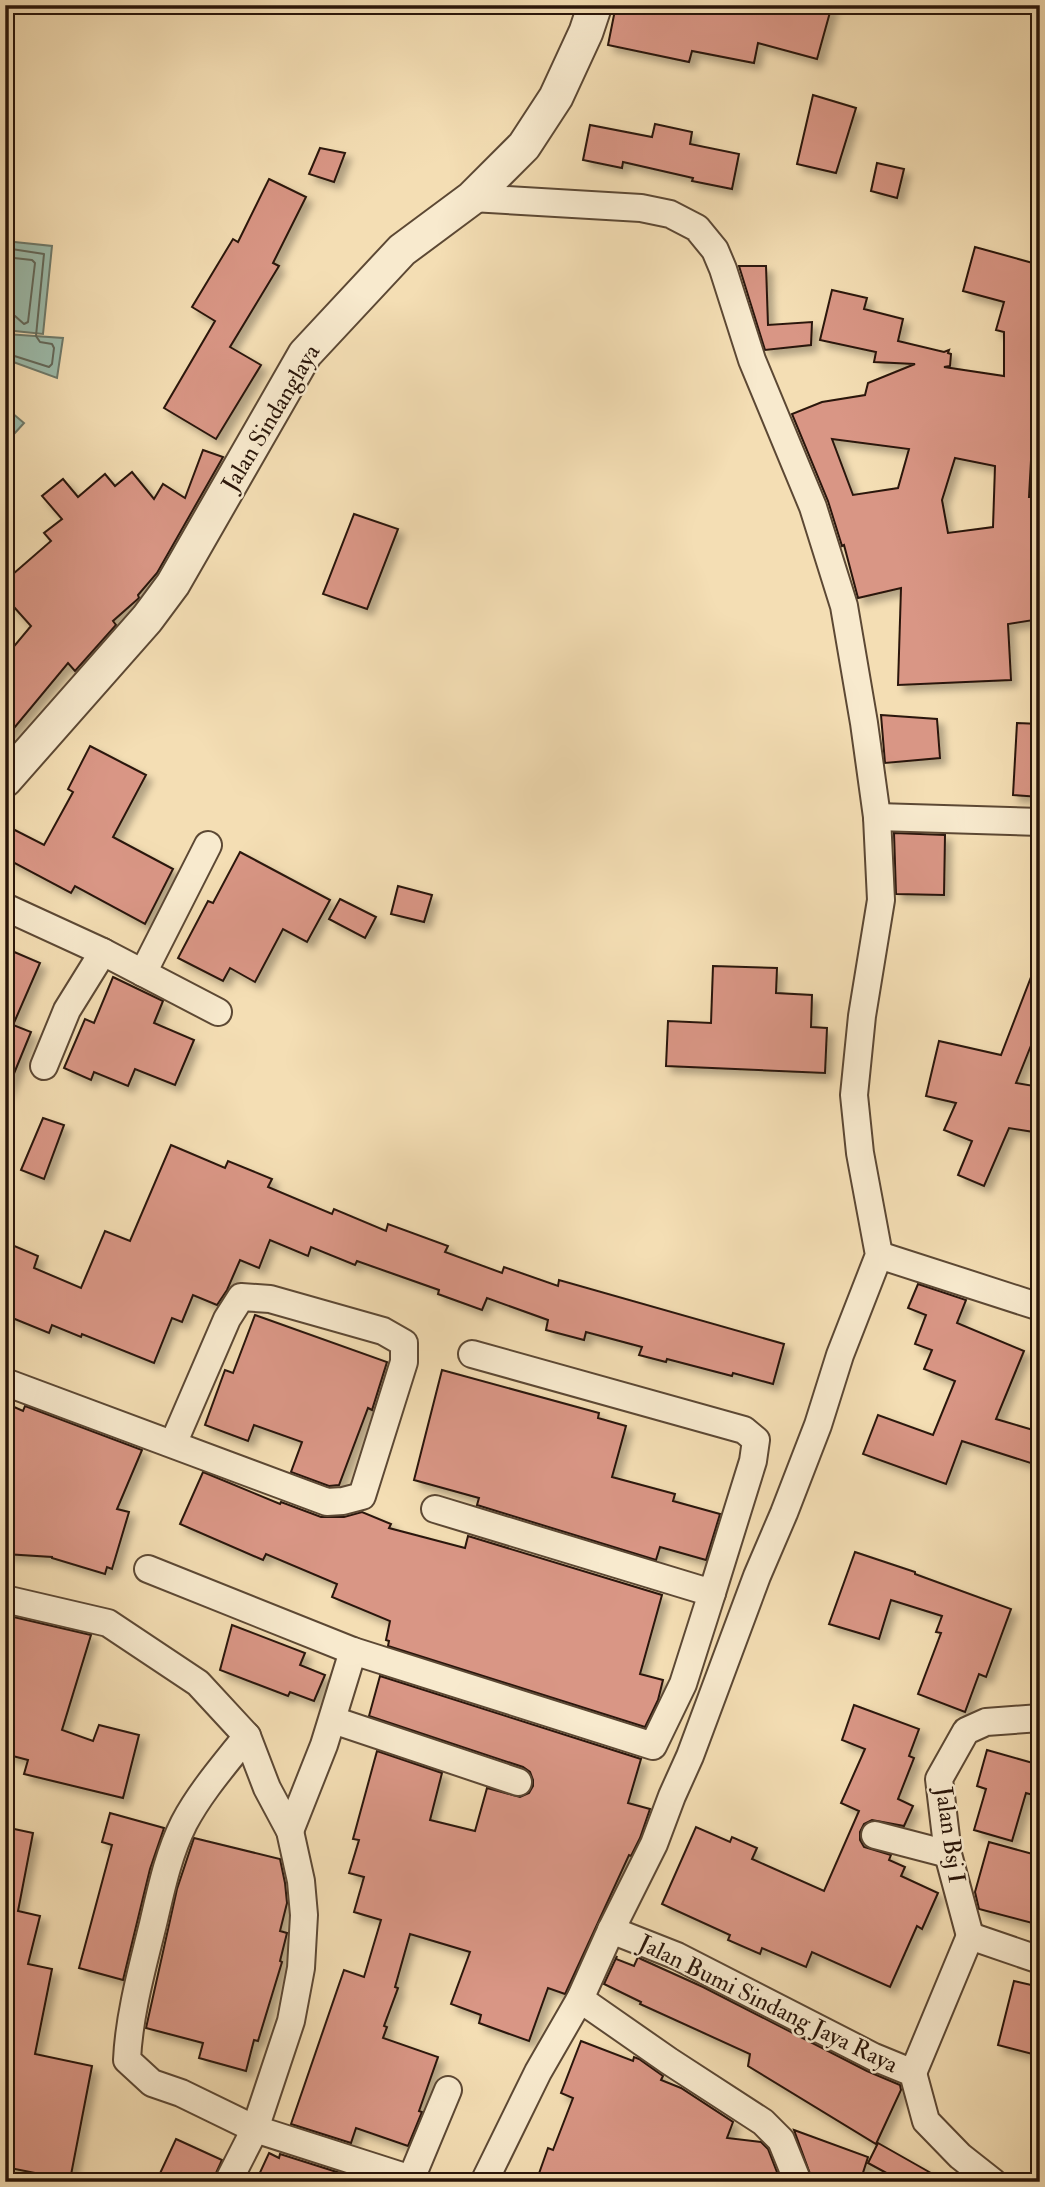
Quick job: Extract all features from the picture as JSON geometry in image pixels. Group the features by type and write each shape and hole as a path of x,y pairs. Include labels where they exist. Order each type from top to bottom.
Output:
{"street":[{"name":"Jalan Sindanglaya","path":"5,780 147,619 173,584 305,354 402,250 472,198 524,146 556,97 586,32 595,5"},
{"path":"472,198 641,208 670,214 697,228 715,250 752,360 813,507 844,606 877,817 881,900 862,1016 855,1096 860,1153 879,1255 840,1355 818,1425 654,1844 580,1998 538,2072 484,2182"},
{"path":"877,817 1040,822"},
{"path":"143,973 208,845"},
{"path":"5,908 103,952 218,1012"},
{"path":"44,1066 67,1010 103,952"},
{"path":"879,1255 1040,1307"},
{"path":"5,1382 327,1502 343,1501 362,1496 404,1362 404,1343 383,1331 270,1299 241,1297 227,1319 173,1444"},
{"path":"472,1354 744,1430 756,1440 753,1461 683,1684 653,1746"},
{"path":"435,1509 712,1593"},
{"path":"148,1569 353,1651 690,1756"},
{"path":"5,1599 108,1623 198,1683 247,1736 267,1788 290,1831 301,1881 304,1915 301,1968 291,2021 256,2129 228,2182"},
{"path":"290,1831 332,1720 353,1651"},
{"name":"Jalan Bsj I","path":"970,1936 948,1854 939,1779 966,1731 986,1722 1040,1718"},
{"path":"332,1720 518,1782"},
{"path":"247,1736 203,1791 171,1851 143,1964 128,2039 127,2060 152,2083 181,2093 256,2129 410,2180 448,2090"},
{"path":"875,1835 948,1854"},
{"name":"Jalan Bumi Sindang Jaya Raya","path":"611,1930 677,1956 874,2057 913,2073 926,2121 960,2156 993,2182"},
{"path":"913,2073 970,1936 1040,1960"},
{"path":"580,1998 678,2068 763,2122 781,2140 798,2182"}],"water":[{"path":"5,241 52,246 43,334 5,330"},
{"path":"6,334 63,338 57,378 5,359"},
{"path":"5,407 24,423 5,444"}],"building":[{"path":"616,5 832,5 817,59 758,43 754,63 692,51 689,62 608,45"},
{"path":"813,95 856,108 836,173 797,164"},
{"path":"655,124 692,132 690,144 739,154 732,189 623,162 622,168 583,160 590,125 652,137"},
{"path":"320,148 345,153 334,182 309,174"},
{"path":"877,163 904,169 897,198 871,191"},
{"path":"269,179 306,197 273,263 279,266 230,347 261,365 216,439 164,408 215,321 192,307 233,239 238,242"},
{"path":"975,247 1040,265 1040,425 1033,424 1029,497 1034,497 1039,533 1040,619 1008,624 1011,680 898,685 901,588 858,598 844,545 842,546 828,501 792,414 822,402 865,395 868,383 915,364 874,362 876,352 820,340 832,290 867,298 864,309 903,319 898,341 944,352 949,350 950,366 944,367 1004,376 1004,332 996,330 1004,302 963,291","holes":["832,439 909,449 898,488 853,495","955,458 995,466 993,527 948,533 942,500"]},
{"path":"739,266 766,266 768,325 812,322 811,345 765,350"},
{"path":"203,450 223,457 157,573 138,595 139,598 113,621 116,625 75,671 68,663 5,739 5,657 31,626 5,597 5,581 51,541 44,533 62,519 42,496 63,479 78,497 105,474 115,486 132,472 154,499 163,484 185,498"},
{"path":"354,514 398,529 367,609 323,594"},
{"path":"881,715 937,719 940,758 885,763"},
{"path":"1017,723 1040,724 1040,797 1013,795"},
{"path":"90,746 146,775 113,837 173,869 145,924 75,886 71,893 5,858 5,825 44,845 73,792 68,789"},
{"path":"894,833 945,835 944,895 896,894"},
{"path":"240,852 330,900 307,942 283,929 255,982 230,968 223,981 178,958 208,901 213,903"},
{"path":"398,886 432,895 424,922 391,914"},
{"path":"340,899 376,917 365,938 329,919"},
{"path":"5,948 40,963 13,1025 31,1032 6,1093"},
{"path":"1038,959 1040,1039 1034,1038 1016,1083 1040,1087 1040,1133 1009,1128 984,1186 958,1175 972,1141 944,1130 956,1103 926,1096 939,1041 1001,1055"},
{"path":"713,966 777,968 776,993 812,995 811,1027 827,1028 825,1073 666,1066 668,1021 711,1023"},
{"path":"113,977 163,1001 154,1023 194,1040 175,1085 135,1069 128,1086 94,1072 91,1080 64,1068 85,1019 94,1023"},
{"path":"43,1118 64,1125 44,1179 21,1170"},
{"path":"171,1145 225,1168 228,1161 272,1179 268,1187 332,1214 334,1209 386,1231 388,1224 448,1246 445,1252 502,1273 504,1267 558,1286 559,1280 784,1344 773,1384 733,1373 732,1376 667,1359 666,1362 639,1355 642,1347 586,1332 584,1340 546,1330 548,1320 487,1298 482,1310 438,1294 439,1290 357,1261 355,1265 311,1247 308,1256 270,1240 259,1268 240,1260 217,1305 193,1295 182,1322 172,1318 154,1363 82,1334 81,1337 52,1325 49,1333 5,1315 5,1242 38,1256 34,1268 81,1288 105,1231 130,1241"},
{"path":"918,1284 966,1300 957,1323 1024,1351 996,1419 1040,1432 1040,1466 962,1441 946,1484 863,1454 878,1415 933,1435 955,1381 924,1369 932,1350 915,1344 926,1315 908,1308"},
{"path":"255,1315 387,1362 372,1410 368,1408 339,1485 329,1486 291,1472 302,1442 254,1425 248,1441 205,1425 225,1370 233,1373"},
{"path":"442,1370 599,1413 598,1418 626,1426 612,1477 675,1494 673,1501 720,1514 706,1560 660,1547 656,1560 477,1505 479,1498 414,1480"},
{"path":"5,1403 23,1411 25,1406 142,1450 117,1509 129,1512 112,1569 107,1567 105,1574 52,1557 5,1554"},
{"path":"203,1472 280,1504 281,1502 321,1517 344,1517 362,1512 391,1524 389,1528 465,1548 468,1536 662,1595 640,1674 663,1680 658,1700 645,1727 388,1646 389,1641 386,1640 390,1621 332,1597 337,1584 266,1554 263,1560 180,1524"},
{"path":"855,1552 1011,1609 986,1677 979,1674 965,1712 918,1694 941,1633 936,1632 942,1616 891,1600 879,1639 829,1624"},
{"path":"5,1615 91,1635 62,1730 93,1741 99,1725 139,1735 123,1798 24,1774 28,1760 5,1754"},
{"path":"232,1625 305,1653 300,1665 325,1675 314,1701 290,1692 288,1696 220,1670"},
{"path":"380,1676 641,1759 628,1803 650,1809 640,1838 631,1856 629,1855 565,1994 548,1988 529,2041 479,2023 481,2015 451,2004 470,1952 410,1934 383,2038 438,2057 419,2111 422,2112 408,2146 356,2128 351,2143 291,2124 344,1970 364,1977 381,1920 354,1912 364,1877 349,1873 359,1840 353,1839 377,1751 442,1773 430,1820 475,1831 487,1788 520,1797 529,1793 533,1780 530,1772 523,1767 369,1716"},
{"path":"854,1705 919,1729 909,1756 914,1758 898,1799 913,1806 904,1826 872,1820 864,1824 860,1832 864,1847 891,1855 889,1860 905,1867 901,1876 938,1893 922,1929 917,1926 890,1987 812,1952 806,1967 762,1948 760,1954 728,1940 730,1935 662,1904 696,1827 730,1842 732,1837 757,1848 752,1859 824,1891 859,1811 841,1803 865,1749 842,1740"},
{"path":"987,1750 1040,1765 1040,1797 1026,1793 1012,1841 974,1830 986,1789 977,1786"},
{"path":"110,1813 164,1828 150,1869 123,1980 79,1968 112,1845 102,1842"},
{"path":"5,1827 33,1833 18,1911 40,1916 28,1964 52,1969 35,2054 92,2066 70,2180 5,2167"},
{"path":"194,1838 280,1859 287,1903 280,1931 287,1933 280,1961 282,1962 258,2041 254,2040 246,2071 199,2058 203,2043 146,2028 177,1889"},
{"path":"989,1842 1040,1856 1040,1925 979,1909 975,1892"},
{"path":"617,1956 616,1959 634,1966 638,1957 900,2085 901,2090 876,2144 748,2066 750,2054 640,2004 641,2002 604,1984"},
{"path":"1014,1981 1040,1987 1040,2056 998,2045"},
{"path":"581,2041 633,2061 634,2057 639,2059 663,2076 661,2080 681,2088 733,2122 727,2138 761,2142 768,2149 780,2180 755,2177 754,2182 536,2182 548,2148 553,2150 573,2098 561,2093"},
{"path":"794,2130 868,2157 860,2182 813,2182"},
{"path":"176,2139 222,2160 212,2182 156,2182"},
{"path":"878,2143 938,2177 935,2182 903,2182 868,2163"},
{"path":"269,2153 279,2158 280,2154 340,2173 337,2182 246,2182 250,2173 258,2177"}]}
